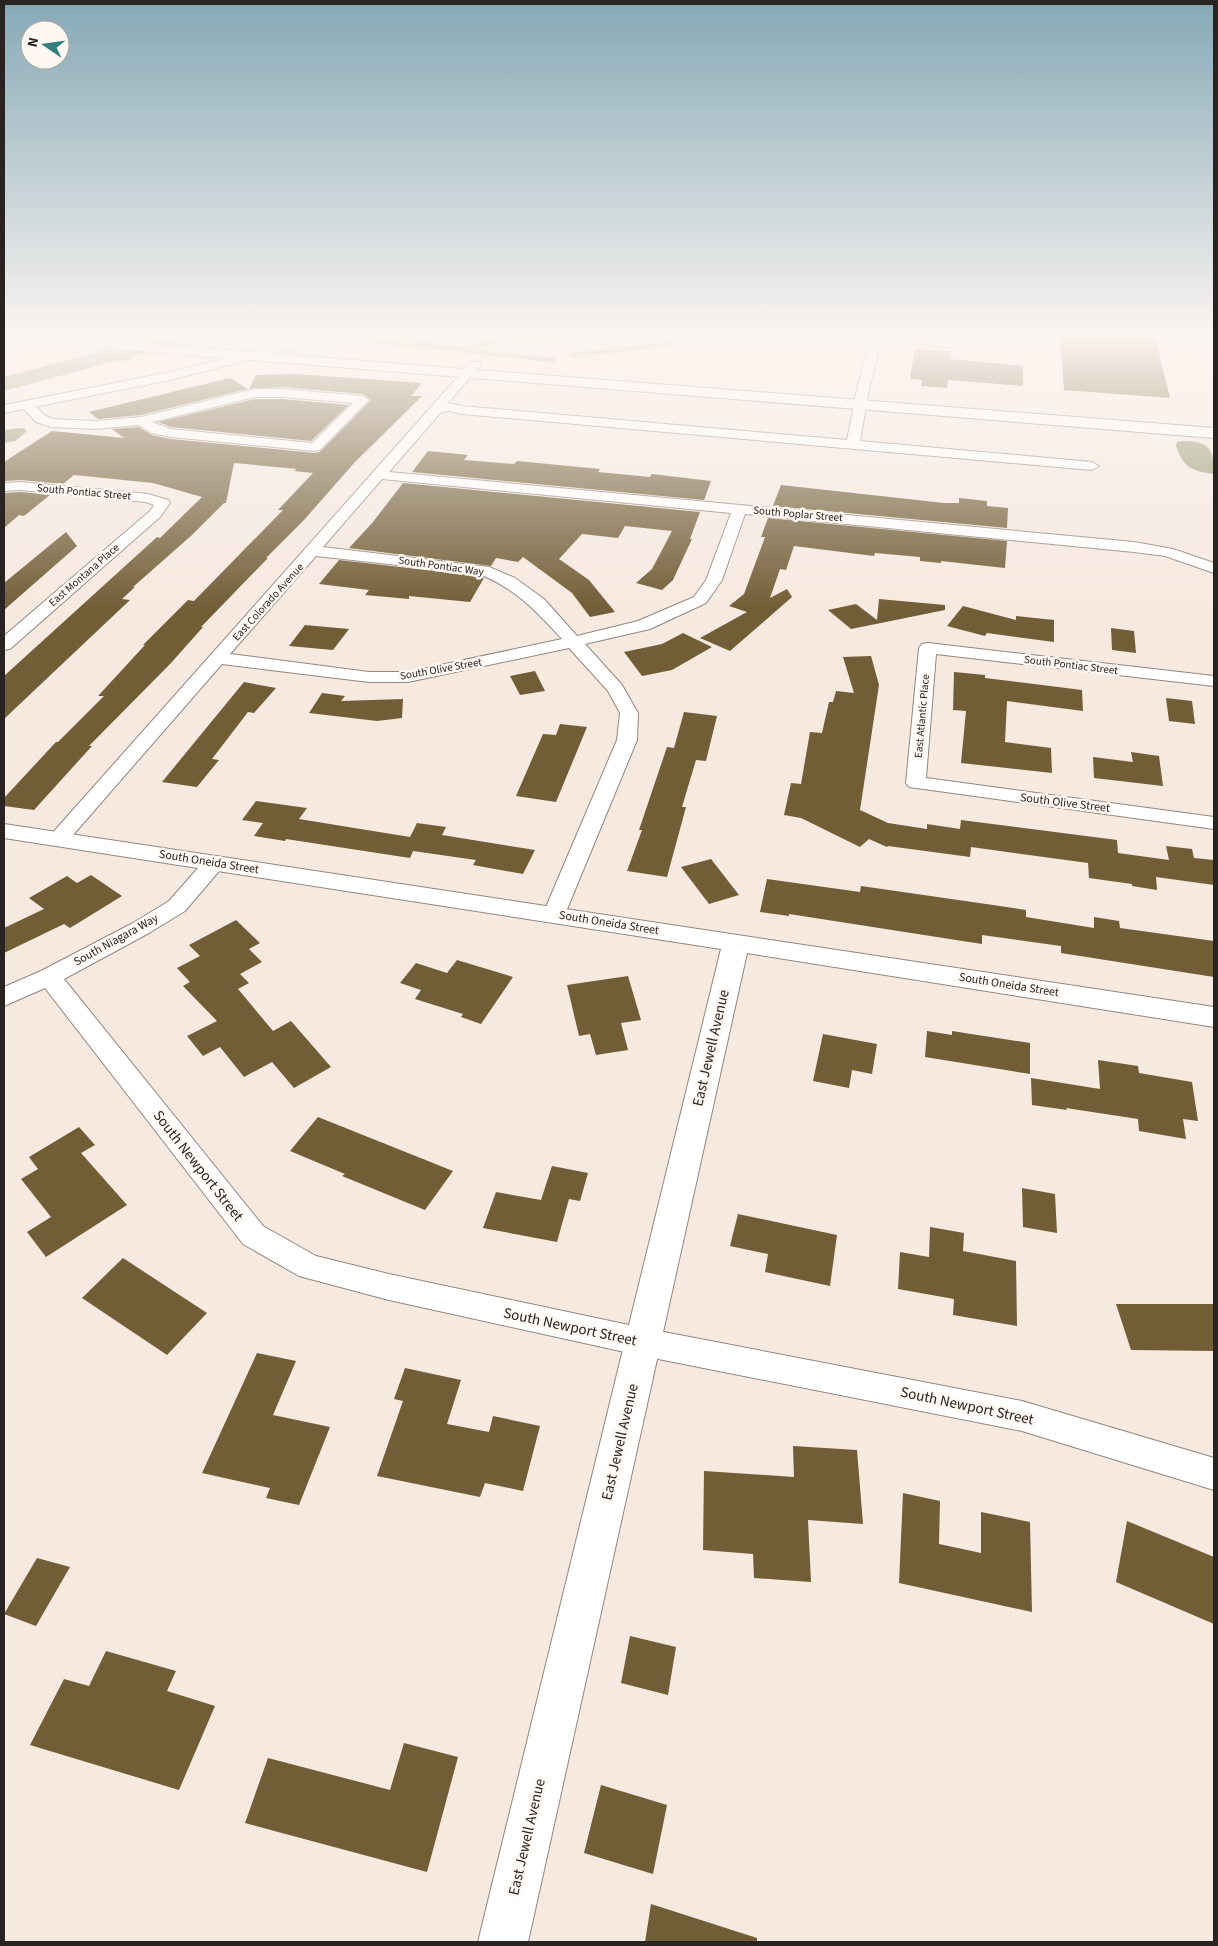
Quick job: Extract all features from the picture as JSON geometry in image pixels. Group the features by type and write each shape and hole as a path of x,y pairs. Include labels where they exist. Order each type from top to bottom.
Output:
{"main road":[{"path":"1162,428 1214,433"},
{"name":"South Oneida Street","path":"4,831 554,914 1214,1017"},
{"name":"East Jewell Avenue","path":"503,1942 736,942"}],"street":[{"path":"153,428 171,433 315,447 335,428"},
{"name":"East Colorado Avenue","path":"58,838 423,428"},
{"path":"667,428 1092,466"},
{"path":"853,444 857,428"},
{"name":"South Poplar Street","path":"379,475 1134,546 1173,553 1214,568"},
{"name":"South Pontiac Street","path":"4,487 21,486 148,498 163,503"},
{"name":"East Montana Place","path":"4,646 154,514 163,503"},
{"path":"554,914 627,740 629,722 629,713 616,689 574,642 644,626 700,600 714,580 740,509"},
{"name":"South Pontiac Way","path":"313,551 483,570 509,581 538,603 574,642"},
{"name":"South Olive Street","path":"218,658 369,677 408,677 574,642"},
{"name":"South Pontiac Street","path":"928,648 1214,681"},
{"name":"East Atlantic Place","path":"916,783 928,648"},
{"name":"South Olive Street","path":"916,783 1214,822"},
{"name":"South Niagara Way","path":"4,997 48,977 141,928 177,906 214,864"},
{"name":"South Newport Street","path":"48,977 253,1235 309,1267 389,1287 643,1342 1022,1416 1214,1474"}],"shaded area":[{"path":"26,429 26,432 15,441 4,443 4,430"},
{"path":"1177,442 1198,442 1208,448 1213,458 1214,474 1194,470 1185,464 1176,446"}],"building":[{"path":"128,428 140,428 152,435 171,439 320,452 344,428 390,428 355,462 304,520 201,627 203,627 171,663 89,746 92,746 34,810 4,806 4,798 56,742 104,696 98,696 145,645 143,645 188,600 194,601 283,510 278,510 313,473 294,471 297,469 234,463 226,503 133,587 135,587 122,599 130,600 4,719 4,676 157,537 160,538 202,497 153,483 74,475 63,484 21,480 4,481 4,462 52,431 124,438 112,429"},
{"path":"179,428 325,428 311,441"},
{"path":"428,451 468,455 464,460 514,464 517,461 600,469 598,472 650,477 652,474 711,481 704,500 412,472"},
{"path":"403,483 700,512 690,539 692,539 673,580 662,590 636,583 652,569 672,531 625,526 618,538 582,534 559,559 589,580 615,612 590,617 572,593 523,557 518,562 496,558 491,566 349,548 373,522"},
{"path":"781,485 944,503 959,503 959,498 987,501 987,506 1008,508 1007,528 773,506"},
{"path":"21,492 50,495 24,516 19,515 4,528 4,493"},
{"path":"768,518 1007,541 1005,568 941,561 941,563 920,561 920,557 875,553 874,556 794,546 786,570 780,569 770,598 787,589 792,597 730,651 700,638 747,612 729,606 744,594 765,537 761,537"},
{"path":"66,532 77,546 4,610 4,583"},
{"path":"339,560 484,578 470,602 409,596 409,599 365,595 369,590 319,584"},
{"path":"879,599 945,605 945,610 851,629 828,610 856,604 877,620"},
{"path":"963,606 1016,620 1016,616 1054,620 1054,642 987,633 985,636 947,626"},
{"path":"305,625 349,629 333,650 289,646"},
{"path":"1111,628 1134,631 1136,653 1112,650"},
{"path":"683,633 712,647 672,670 642,676 624,652 662,644"},
{"path":"871,656 879,685 860,810 888,823 927,829 927,824 960,829 961,820 1117,840 1118,853 1169,860 1166,846 1192,849 1194,858 1214,860 1214,885 1156,877 1157,890 1132,886 1132,884 1089,878 1088,863 971,847 970,857 887,847 869,839 860,847 801,818 784,815 791,783 801,784 810,732 822,733 829,702 833,702 836,691 854,693 843,657"},
{"path":"535,671 545,691 520,695 510,676"},
{"path":"954,672 985,675 985,678 1082,690 1083,711 1007,701 1005,742 1051,748 1052,773 961,763 966,711 953,710"},
{"path":"244,682 276,688 254,713 248,712 212,759 219,760 197,787 162,782"},
{"path":"322,693 345,696 341,701 403,699 402,718 377,721 309,713"},
{"path":"1166,698 1192,701 1195,724 1169,721"},
{"path":"684,712 717,716 706,761 696,760 682,807 686,807 667,877 627,871 642,830 639,830 667,747 674,748"},
{"path":"560,724 587,727 556,802 516,796 543,734 556,735"},
{"path":"1131,752 1159,756 1163,786 1094,778 1093,757 1133,762"},
{"path":"256,801 307,808 299,819 410,837 417,823 446,827 442,835 535,850 523,874 473,865 476,860 413,851 410,858 254,836 263,823 242,820"},
{"path":"711,859 739,895 709,904 681,867"},
{"path":"91,875 122,896 70,928 64,924 4,953 4,928 44,909 29,898 67,876 77,883"},
{"path":"767,879 860,892 861,886 993,905 1026,910 1026,917 1094,928 1094,917 1119,921 1120,928 1214,941 1214,977 1061,953 1061,946 982,935 982,944 789,914 789,916 760,912"},
{"path":"236,920 260,943 249,949 262,962 240,974 249,983 238,989 273,1031 291,1021 331,1067 294,1088 272,1062 244,1077 220,1047 203,1056 187,1036 217,1021 183,986 190,982 177,968 200,956 189,945"},
{"path":"457,960 513,977 481,1024 461,1017 463,1014 415,999 421,990 400,983 416,963 447,973"},
{"path":"628,976 641,1020 621,1023 628,1050 596,1055 590,1034 579,1036 567,985"},
{"path":"927,1031 952,1035 952,1031 1030,1043 1030,1074 925,1057"},
{"path":"823,1034 877,1044 872,1074 852,1070 849,1088 813,1081"},
{"path":"1098,1060 1138,1066 1139,1073 1192,1082 1198,1121 1183,1119 1186,1139 1139,1131 1138,1119 1032,1105 1031,1078 1100,1089"},
{"path":"318,1117 453,1171 425,1210 342,1176 345,1174 290,1151"},
{"path":"79,1127 95,1145 81,1153 127,1205 46,1257 27,1232 51,1217 21,1179 38,1169 29,1157"},
{"path":"552,1166 588,1173 580,1201 569,1199 557,1242 483,1228 496,1192 541,1200"},
{"path":"1022,1188 1055,1194 1057,1233 1023,1227"},
{"path":"738,1214 837,1235 830,1286 765,1272 768,1254 730,1246"},
{"path":"930,1227 964,1233 963,1251 1016,1261 1017,1326 953,1315 954,1299 898,1289 900,1252 929,1257"},
{"path":"123,1258 207,1313 167,1355 82,1298"},
{"path":"1116,1304 1214,1304 1214,1351 1131,1350"},
{"path":"257,1353 296,1361 273,1415 330,1427 299,1505 266,1498 270,1488 202,1473"},
{"path":"405,1368 461,1380 447,1424 489,1432 493,1416 540,1426 523,1491 485,1483 480,1497 377,1476 403,1401 394,1399"},
{"path":"793,1446 857,1450 863,1524 808,1520 811,1582 754,1578 753,1554 703,1550 704,1471 794,1477"},
{"path":"903,1493 940,1501 939,1544 981,1553 981,1512 1030,1522 1032,1612 899,1583"},
{"path":"1127,1521 1214,1557 1214,1624 1116,1582"},
{"path":"37,1558 70,1567 36,1626 4,1614"},
{"path":"630,1636 676,1647 668,1695 621,1683"},
{"path":"106,1651 176,1671 167,1691 215,1706 179,1790 30,1745 64,1679 89,1686"},
{"path":"404,1743 458,1757 427,1872 245,1823 268,1758 390,1790"},
{"path":"601,1785 667,1805 653,1874 584,1853"},
{"path":"651,1904 757,1938 757,1942 645,1942"}]}
